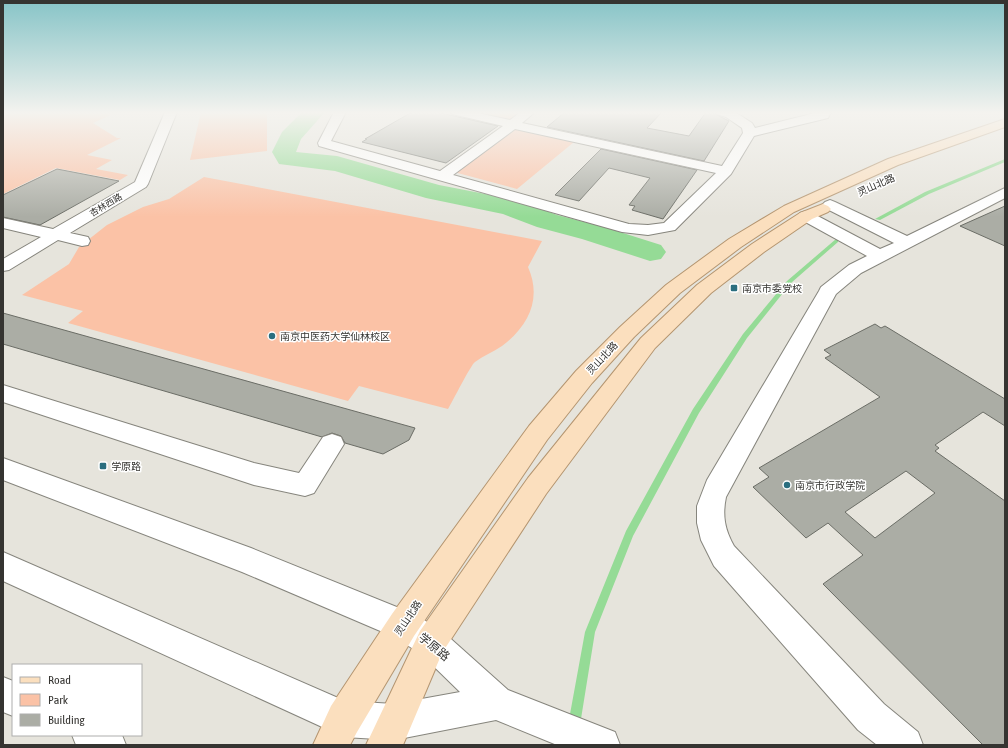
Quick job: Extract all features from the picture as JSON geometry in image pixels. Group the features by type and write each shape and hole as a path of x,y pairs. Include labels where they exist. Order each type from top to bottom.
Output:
{"main road":[{"name":"灵山北路","path":"338,732 403,625 538,433 584,377 627,332 674,289 735,243 789,209 893,162 936,147"},
{"name":"灵山北路","path":"389,734 431,642 537,486 648,343 704,289 758,248 806,216 927,162 968,147"}],"street":[{"name":"杏林西路","path":"3,266 141,184 156,147"},
{"path":"338,147 628,229 648,230 669,227 726,171 741,147"},
{"path":"442,177 482,147"},
{"path":"613,147 726,171"},
{"path":"905,745 871,717 724,556 716,543 709,518 709,507 716,488 828,290 855,269 1005,192"},
{"path":"830,205 908,243"},
{"path":"806,216 880,256"},
{"path":"3,223 82,241"},
{"path":"3,393 254,474 305,485 332,444"},
{"name":"学原路","path":"3,469 251,562 403,625 431,642 496,703 602,745"},
{"path":"3,566 338,732 389,734 496,703"},
{"path":"3,694 12,698"},
{"path":"92,736 106,742 108,745"}],"green space":[{"path":"3,147 103,147 87,155 112,160 96,169 128,175 120,180 56,168 3,194"},
{"path":"193,147 267,147 267,151 190,160"},
{"path":"490,147 568,147 517,189 454,172"},
{"path":"204,177 542,241 528,267 534,290 530,311 519,330 511,338 502,346 475,362 448,409 359,386 348,401 68,323 83,311 22,295 69,264 79,247 107,225 143,207 169,199"}],"building":[{"path":"382,147 469,147 446,163"},
{"path":"639,147 713,147 704,161"},
{"path":"601,149 697,170 663,219 632,210 635,206 629,205 650,178 609,168 579,201 555,195"},
{"path":"57,169 119,181 40,225 3,217 3,195"},
{"path":"1005,206 1005,246 960,226"},
{"path":"3,313 415,428 409,440 383,454 345,443 341,436 332,433 322,437 3,344"},
{"path":"875,324 881,328 885,326 1005,399 1005,426 983,412 935,445 939,448 935,451 1005,501 1005,745 983,745 823,584 863,555 828,523 806,538 753,487 769,477 759,468 880,397 825,358 831,355 824,350","holes":["906,471 935,493 875,538 845,512"]}],"waterway":[{"path":"286,147 284,152 288,159 337,164 436,192 511,207 547,221 593,233 650,252"},
{"path":"878,219 927,193 1005,160"},
{"path":"574,725 590,632 629,534 696,411 745,336 789,282 836,241"}],"place":[{"name":"南京市委党校","path":"734,288"},
{"name":"南京中医药大学仙林校区","path":"272,336"},
{"name":"学原路","path":"103,466"},
{"name":"南京市行政学院","path":"787,485"}]}
